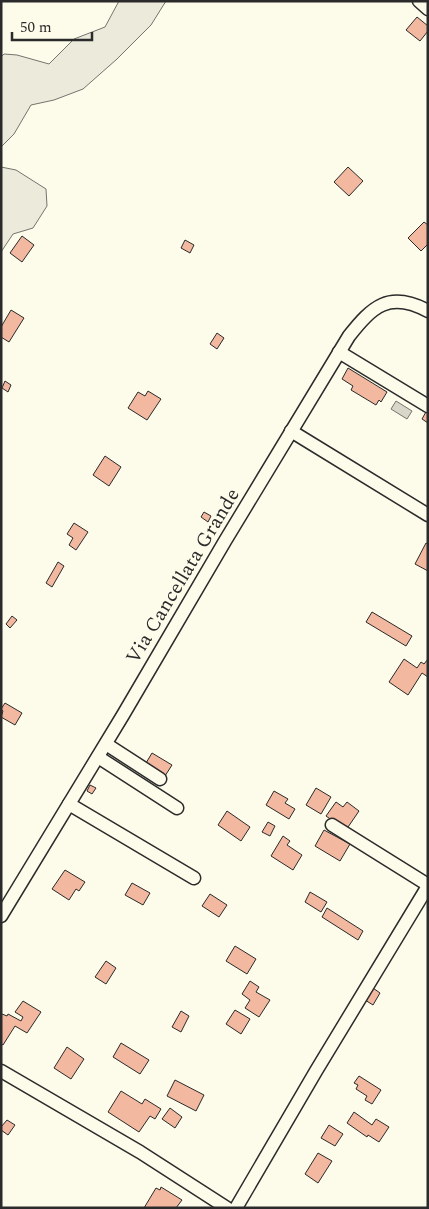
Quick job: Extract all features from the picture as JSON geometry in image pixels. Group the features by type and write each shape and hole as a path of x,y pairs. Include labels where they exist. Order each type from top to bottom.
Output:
{"street":[{"path":"419,1 428,9"},
{"name":"Via Cancellata Grande","path":"1,916 106,744 225,541 349,336 361,320 380,306 390,303 406,303 428,311"},
{"path":"339,352 428,406"},
{"path":"291,431 428,515"},
{"path":"106,744 160,779"},
{"path":"98,757 177,808"},
{"path":"69,804 194,878"},
{"path":"236,1208 428,885 332,825"},
{"path":"1,1071 140,1152 227,1208"}],"shaded area":[{"path":"119,1 166,1 151,25 83,89 54,100 31,105 14,134 1,147 1,57 4,54 17,55 49,64 74,39 105,27"},
{"path":"1,167 16,170 46,189 47,206 33,228 13,234 1,252"},
{"path":"396,401 412,411 407,419 391,409"}],"building":[{"path":"417,17 428,26 428,31 420,41 406,30"},
{"path":"348,167 363,181 349,196 334,182"},
{"path":"424,222 428,225 428,244 421,251 408,238"},
{"path":"22,236 34,245 22,262 10,253"},
{"path":"185,240 194,245 190,253 181,248"},
{"path":"11,310 24,318 9,342 1,337 1,327"},
{"path":"217,333 224,338 217,349 210,344"},
{"path":"348,368 387,392 381,402 379,400 376,405 351,390 353,386 342,379"},
{"path":"5,381 11,385 8,392 2,388"},
{"path":"148,391 161,399 147,420 128,408 138,392 145,396"},
{"path":"428,411 428,423 422,419"},
{"path":"105,456 121,467 109,486 93,475"},
{"path":"204,512 211,516 208,522 201,517"},
{"path":"74,523 88,532 76,550 69,545 73,538 67,534"},
{"path":"426,543 428,544 428,571 415,564"},
{"path":"58,562 64,566 52,587 46,583"},
{"path":"372,612 412,636 406,646 366,622"},
{"path":"12,616 17,620 10,628 6,624"},
{"path":"404,659 417,668 421,662 424,664 428,659 428,677 422,673 408,695 389,682"},
{"path":"5,703 22,713 15,725 1,717 3,711 1,709"},
{"path":"152,753 172,765 165,776 146,763"},
{"path":"90,785 96,788 92,794 87,791"},
{"path":"316,788 331,797 321,814 306,805"},
{"path":"274,791 288,799 285,803 295,809 289,819 266,805"},
{"path":"336,802 343,807 347,802 359,811 346,830 326,816"},
{"path":"227,811 250,827 241,841 218,825"},
{"path":"268,822 275,826 270,836 262,832"},
{"path":"324,830 350,844 340,861 315,846"},
{"path":"283,836 290,841 287,845 302,855 293,870 271,856"},
{"path":"65,870 85,882 79,891 76,889 69,900 52,889"},
{"path":"132,883 150,893 143,905 125,895"},
{"path":"310,892 327,902 321,912 305,902"},
{"path":"210,894 227,905 219,917 202,906"},
{"path":"327,908 363,931 358,940 322,917"},
{"path":"235,946 256,959 247,974 226,961"},
{"path":"106,961 116,968 106,984 95,977"},
{"path":"250,981 259,987 256,992 270,1000 259,1017 245,1008 250,1000 242,994"},
{"path":"373,988 380,993 373,1005 365,1000"},
{"path":"23,1001 41,1012 27,1033 15,1026 3,1045 1,1044 1,1015 7,1016 8,1014 21,1021 23,1017 15,1012"},
{"path":"235,1010 250,1019 241,1034 226,1024"},
{"path":"181,1011 189,1016 181,1032 172,1027"},
{"path":"121,1043 149,1060 140,1074 113,1057"},
{"path":"67,1047 84,1059 71,1079 54,1068"},
{"path":"359,1076 381,1090 372,1104 365,1100 367,1096 356,1089 358,1085 354,1083"},
{"path":"175,1080 204,1095 196,1111 167,1096"},
{"path":"121,1091 142,1104 145,1099 161,1109 155,1119 150,1116 139,1132 108,1112"},
{"path":"170,1108 182,1117 175,1128 162,1119"},
{"path":"354,1112 372,1125 376,1119 389,1127 379,1142 368,1135 367,1137 347,1123"},
{"path":"7,1120 15,1125 8,1135 1,1130 1,1127"},
{"path":"329,1125 343,1134 335,1146 321,1138"},
{"path":"318,1153 332,1161 318,1183 305,1174"},
{"path":"161,1187 182,1200 176,1208 144,1208 156,1188 160,1190"}]}
